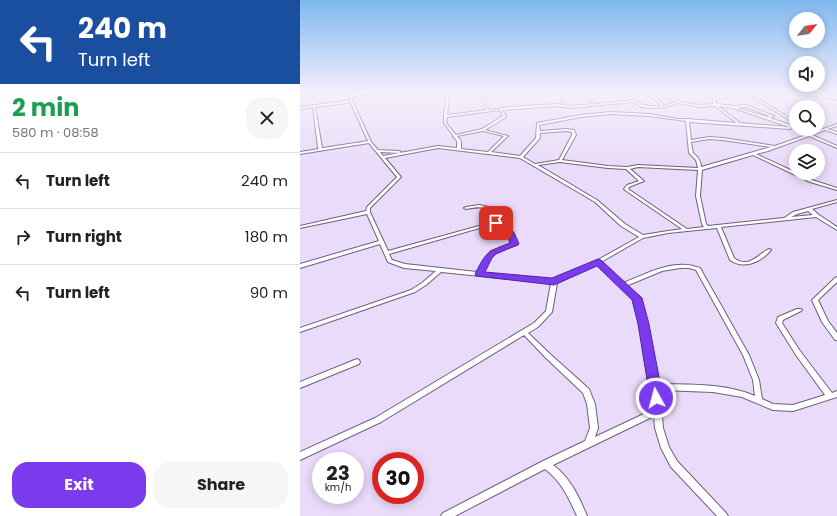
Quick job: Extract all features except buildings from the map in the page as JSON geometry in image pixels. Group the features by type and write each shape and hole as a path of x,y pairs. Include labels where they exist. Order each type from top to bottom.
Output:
{"street":[{"path":"315,117 320,148 323,150"},
{"path":"358,117 370,142 399,177 370,204 368,212 390,261 397,265 554,282 598,262 642,237 719,226 817,216"},
{"path":"445,117 447,128 459,141 459,149"},
{"path":"454,136 483,130 503,117"},
{"path":"521,157 536,140 539,132 537,126 539,123 571,117"},
{"path":"669,117 687,120 789,128"},
{"path":"730,117 739,124"},
{"path":"767,118 789,126"},
{"path":"687,120 691,153 697,157 700,169 698,186 704,224 707,228"},
{"path":"826,130 837,125"},
{"path":"483,130 506,136 489,153"},
{"path":"826,130 837,133"},
{"path":"539,132 573,131 574,135 560,161"},
{"path":"534,165 560,161 627,168 636,168 638,166 700,169 753,154 807,136"},
{"path":"817,136 837,147"},
{"path":"690,140 717,139 774,147"},
{"path":"300,153 370,142"},
{"path":"382,158 404,152 438,147 521,157 596,201 623,225 642,237"},
{"path":"377,151 404,152"},
{"path":"753,154 811,181 837,189"},
{"path":"627,168 642,181 628,186 626,189 686,230"},
{"path":"634,174 636,168"},
{"path":"785,219 795,213 837,201"},
{"path":"466,208 484,205 490,208 502,225 512,235 515,244 493,252 488,257 479,274"},
{"path":"809,209 837,229"},
{"path":"300,227 368,212"},
{"path":"386,253 490,224 502,225"},
{"path":"719,226 735,263 747,263 759,259 769,250"},
{"path":"300,266 381,242"},
{"path":"598,262 636,298 640,309 656,387 659,428 666,448 674,464 723,516"},
{"path":"623,285 678,266 692,266 698,269 746,355 756,380 759,400"},
{"path":"300,330 413,291 424,284 440,270"},
{"path":"837,279 815,300 826,322 837,338"},
{"path":"300,456 378,420 544,319 548,312 554,282"},
{"path":"656,387 713,389 743,394 773,407 793,408 834,395 798,353 779,323 780,319 799,310"},
{"path":"524,332 586,391 591,404 594,428 588,444"},
{"path":"300,385 357,362"},
{"path":"446,516 546,464 651,414 657,409"},
{"path":"546,464 560,474 582,516"}],"route":[{"path":"496,223 502,225 510,231 515,244 493,252 488,257 479,274 554,282 598,262 636,298 640,309 656,387 656,398"}]}
